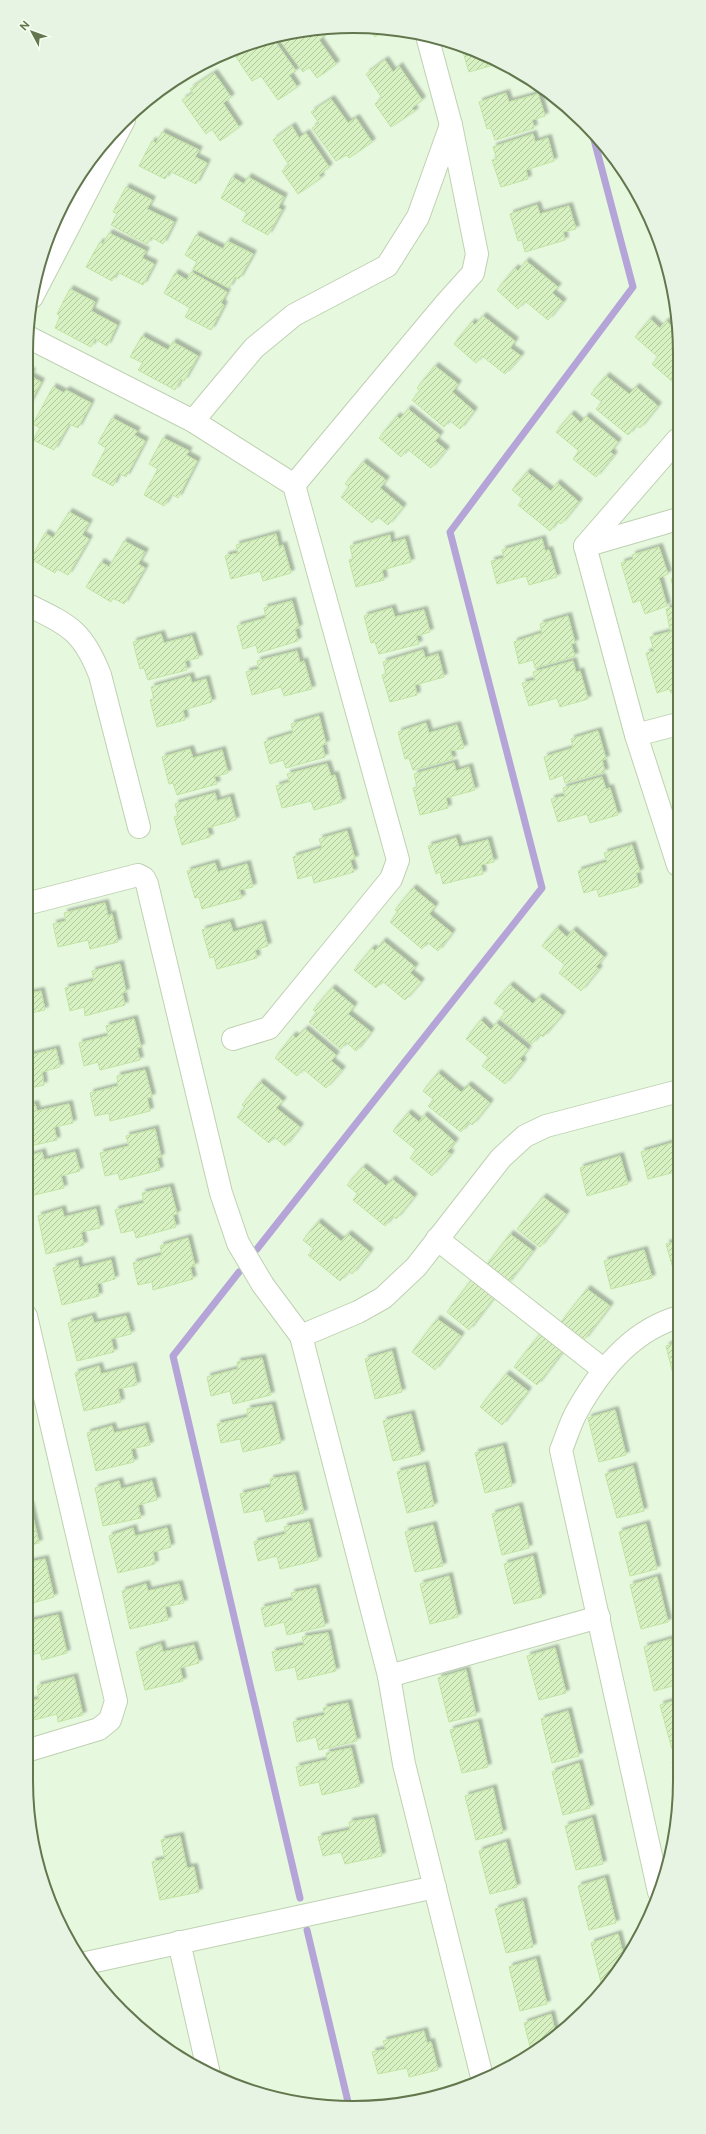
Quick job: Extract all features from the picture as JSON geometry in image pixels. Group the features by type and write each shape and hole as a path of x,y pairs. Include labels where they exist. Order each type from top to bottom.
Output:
{"street":[{"path":"294,485 473,274 477,254 451,125 429,42"},
{"path":"193,421 254,348 294,315 388,266 418,217 451,125"},
{"path":"42,277 113,141"},
{"path":"34,340 193,421 294,485 398,860 391,879 269,1028 233,1039"},
{"path":"585,546 673,445"},
{"path":"585,546 673,520"},
{"path":"585,546 636,735 673,850"},
{"path":"33,608 66,624 83,640 92,656 100,675 139,827"},
{"path":"636,735 673,725"},
{"path":"33,902 138,875 144,878 147,884 221,1192 238,1243 263,1285 302,1336 389,1676 404,1764 481,2074"},
{"path":"302,1336 358,1312 383,1298 416,1267 501,1158 525,1136 546,1126 673,1092"},
{"path":"437,1239 604,1370"},
{"path":"657,1882 562,1450 575,1413 604,1370 629,1342 663,1321 673,1318"},
{"path":"33,1346 116,1701 110,1720 99,1729 33,1749"},
{"path":"389,1676 599,1617"},
{"path":"89,1962 435,1887"},
{"path":"179,1942 207,2066"}],"shaded area":[{"path":"353,33 415,39 456,50 475,57 513,76 548,99 564,112 594,142 619,175 640,211 649,231 662,270 670,311 673,353 673,1781 667,1843 656,1884 649,1903 640,1923 619,1959 594,1992 564,2022 548,2035 531,2047 495,2068 456,2084 415,2095 395,2098 353,2101 332,2100 291,2095 270,2090 231,2077 211,2068 175,2047 158,2035 142,2022 112,1992 87,1959 66,1923 57,1903 44,1864 39,1843 34,1802 33,353 39,291 50,250 57,231 66,211 87,175 112,142 142,112 175,87 211,66 231,57 270,44 291,39"}],"building":[{"path":"325,35 319,40 336,64 317,78 309,67 303,72 281,41"},
{"path":"276,43 296,71 289,75 297,87 278,100 261,76 252,81 236,57 250,50"},
{"path":"463,53 493,65 469,72"},
{"path":"385,60 393,72 399,66 422,100 412,108 415,111 391,127 375,104 382,98 366,74"},
{"path":"214,73 231,97 223,103 239,127 220,141 212,129 206,134 182,100 193,93 190,89"},
{"path":"506,93 509,102 538,94 545,116 532,120 534,128 495,140 491,128 487,129 479,102"},
{"path":"331,99 348,123 356,118 372,142 349,158 346,155 336,161 312,128 319,123 311,112"},
{"path":"292,126 299,138 306,133 329,167 319,175 321,178 298,194 282,171 289,165 273,140"},
{"path":"162,132 199,150 195,157 207,163 196,184 169,171 165,179 139,166 152,141 156,143"},
{"path":"533,134 535,142 548,138 554,161 526,170 528,179 501,187 492,160 497,159 493,147"},
{"path":"232,177 244,184 248,177 284,197 278,208 282,210 268,235 242,221 247,213 221,198"},
{"path":"126,187 152,200 147,209 174,222 163,244 151,237 147,244 111,225 117,214 113,212"},
{"path":"537,205 540,214 569,206 576,229 563,232 565,240 525,252 522,240 518,241 510,214"},
{"path":"109,233 146,251 142,258 154,264 143,285 117,272 112,281 86,267 100,242 103,244"},
{"path":"196,235 223,249 227,241 253,254 239,279 235,277 229,288 193,269 197,262 185,255"},
{"path":"526,261 558,287 552,293 563,302 548,320 525,301 518,309 497,290 515,268 518,271"},
{"path":"191,272 227,292 221,303 224,305 211,330 185,317 190,308 164,293 175,273 187,280"},
{"path":"70,289 95,302 91,311 117,325 107,346 95,339 91,347 55,328 60,316 57,314"},
{"path":"483,316 515,341 510,348 521,356 505,374 482,356 476,363 454,344 472,322 475,325"},
{"path":"650,319 660,328 666,321 671,326 673,382 652,364 658,357 635,337"},
{"path":"142,336 168,350 173,342 198,356 184,381 181,379 175,390 138,370 143,363 130,357"},
{"path":"435,366 458,384 452,392 474,411 460,429 449,420 444,427 412,400 420,391 417,388"},
{"path":"606,376 629,394 636,387 658,406 640,428 636,425 628,435 596,409 602,402 591,394"},
{"path":"33,378 41,382 33,397"},
{"path":"53,387 64,393 66,390 91,403 78,428 69,424 54,450 33,440 40,428 33,424"},
{"path":"408,409 440,435 435,441 446,450 431,468 407,449 401,457 379,438 397,416 400,419"},
{"path":"571,414 581,423 586,416 618,442 610,452 614,455 596,477 573,459 579,451 556,432"},
{"path":"112,418 137,431 134,435 145,441 126,477 119,473 113,486 92,475 106,448 98,443"},
{"path":"163,438 189,451 186,455 197,461 178,498 171,494 164,506 144,495 158,469 149,464"},
{"path":"363,462 386,480 380,488 403,507 388,525 377,516 372,523 341,497 349,487 345,484"},
{"path":"527,472 551,491 557,483 579,502 561,524 557,521 550,531 518,505 523,499 512,490"},
{"path":"69,512 89,523 82,535 89,539 68,575 57,569 55,573 33,560 33,555 45,533 53,538"},
{"path":"276,534 279,547 283,545 291,573 263,581 260,571 231,579 225,556 238,553 236,545"},
{"path":"390,535 391,543 405,539 411,562 382,570 384,580 356,587 349,560 353,559 350,546"},
{"path":"542,539 545,551 549,550 557,577 529,585 526,576 497,584 491,561 504,558 502,550"},
{"path":"124,541 145,552 138,564 145,568 124,604 113,598 111,602 86,587 101,562 109,567"},
{"path":"659,547 668,574 659,578 667,606 645,614 640,600 633,603 621,563 633,559 632,555"},
{"path":"292,601 299,628 295,629 298,641 258,653 256,645 243,649 237,626 266,618 264,608"},
{"path":"673,607 673,629 670,630 666,609"},
{"path":"392,608 395,617 424,610 430,632 416,636 419,644 379,654 375,642 371,643 364,616"},
{"path":"568,616 575,643 571,644 575,656 535,668 533,660 519,664 514,642 542,633 540,624"},
{"path":"673,631 673,692 671,693 669,689 657,693 646,653 654,651 650,637"},
{"path":"161,634 164,643 192,636 199,658 185,661 187,670 148,680 144,668 140,669 133,642"},
{"path":"423,650 425,658 438,654 444,677 415,685 417,695 390,702 382,675 386,674 383,662"},
{"path":"297,651 300,663 304,661 312,689 284,696 281,687 252,695 246,672 259,669 257,661"},
{"path":"573,661 576,673 580,671 588,699 560,707 557,698 529,706 522,683 535,680 533,672"},
{"path":"190,676 192,683 206,679 212,702 183,710 185,720 157,727 150,700 154,699 151,687"},
{"path":"319,716 326,744 322,745 325,757 286,768 283,760 270,764 264,742 293,733 291,724"},
{"path":"426,723 429,733 457,725 464,748 450,751 453,759 413,770 409,758 405,759 398,732"},
{"path":"598,731 606,759 602,760 605,772 565,783 563,775 550,780 544,757 573,748 571,739"},
{"path":"190,749 193,758 222,750 228,773 214,777 217,784 177,795 173,783 169,784 162,757"},
{"path":"454,763 456,771 469,767 475,790 446,798 448,808 420,815 413,788 417,787 414,774"},
{"path":"327,764 331,776 335,775 342,802 314,810 311,801 282,808 276,786 290,782 287,774"},
{"path":"602,777 606,789 610,788 618,815 590,823 587,814 558,822 551,799 565,796 563,788"},
{"path":"215,793 217,801 230,797 236,820 207,828 210,837 182,845 174,817 178,816 175,804"},
{"path":"347,831 355,859 350,860 354,872 314,883 312,875 298,879 293,857 322,848 319,839"},
{"path":"456,838 459,847 488,840 494,862 481,865 483,874 443,884 440,872 436,874 428,846"},
{"path":"632,845 640,872 636,873 639,886 599,897 597,889 584,893 578,871 607,862 604,853"},
{"path":"215,863 218,872 247,864 253,887 239,890 242,898 202,909 199,897 195,898 187,871"},
{"path":"413,888 435,906 429,914 452,933 438,951 427,942 422,949 390,922 398,912 395,910"},
{"path":"105,903 108,916 112,914 118,942 90,949 88,940 58,947 53,924 66,921 64,913"},
{"path":"230,922 233,932 262,924 268,946 255,950 257,958 217,969 214,957 210,958 202,930"},
{"path":"557,928 567,937 573,930 604,957 596,967 599,969 581,991 559,973 565,965 542,946"},
{"path":"383,941 415,967 410,973 421,982 405,1000 382,981 376,988 354,970 372,948 375,951"},
{"path":"120,964 126,992 122,993 125,1005 85,1016 84,1007 70,1011 65,988 94,981 92,971"},
{"path":"510,985 533,1004 539,997 562,1015 543,1037 540,1034 532,1044 500,1018 506,1012 494,1003"},
{"path":"332,988 354,1006 348,1014 371,1032 356,1051 346,1042 341,1049 309,1022 317,1013 313,1010"},
{"path":"41,991 45,1010 33,1013 33,993"},
{"path":"134,1019 141,1047 137,1048 140,1060 100,1070 98,1062 84,1066 79,1043 108,1036 106,1026"},
{"path":"481,1020 491,1030 496,1023 528,1049 520,1059 523,1062 505,1084 482,1066 489,1058 466,1039"},
{"path":"305,1029 336,1055 331,1061 342,1070 326,1088 303,1069 297,1076 275,1058 293,1035 296,1038"},
{"path":"56,1049 60,1067 42,1072 44,1085 33,1087 33,1054"},
{"path":"145,1070 152,1097 147,1098 150,1111 110,1121 109,1113 95,1116 90,1093 118,1086 117,1076"},
{"path":"438,1073 461,1092 468,1085 490,1103 472,1125 469,1122 461,1132 428,1106 434,1100 423,1091"},
{"path":"260,1082 283,1101 276,1108 300,1127 285,1146 274,1137 269,1143 237,1117 245,1107 242,1105"},
{"path":"35,1104 37,1111 69,1104 73,1123 54,1127 57,1140 33,1145 33,1105"},
{"path":"408,1113 419,1122 424,1115 455,1142 447,1152 451,1154 432,1176 410,1158 416,1150 393,1131"},
{"path":"155,1129 161,1157 157,1158 160,1170 120,1180 118,1173 105,1176 100,1153 129,1146 126,1136"},
{"path":"673,1143 673,1173 648,1179 641,1152"},
{"path":"42,1152 44,1160 75,1152 80,1171 61,1176 64,1188 33,1195 33,1155"},
{"path":"620,1156 628,1184 587,1196 580,1168"},
{"path":"363,1167 386,1186 392,1179 414,1197 396,1219 393,1216 385,1226 353,1200 358,1194 347,1185"},
{"path":"170,1187 177,1214 173,1215 176,1227 136,1238 134,1230 121,1233 115,1210 144,1203 142,1193"},
{"path":"543,1197 566,1214 540,1247 517,1229"},
{"path":"62,1209 64,1217 96,1209 100,1228 81,1232 84,1245 46,1254 38,1216"},
{"path":"318,1222 341,1241 348,1234 370,1252 352,1274 349,1271 340,1281 308,1255 314,1249 303,1240"},
{"path":"510,1234 533,1251 507,1284 485,1267"},
{"path":"188,1238 195,1266 190,1267 193,1279 153,1290 152,1282 138,1285 133,1263 162,1255 160,1246"},
{"path":"673,1242 673,1268 666,1244"},
{"path":"644,1250 652,1278 611,1289 604,1261"},
{"path":"78,1260 79,1268 111,1260 115,1279 97,1284 99,1296 62,1305 53,1268"},
{"path":"472,1279 495,1296 469,1330 447,1312"},
{"path":"587,1289 610,1306 584,1340 561,1322"},
{"path":"92,1316 94,1323 126,1316 131,1334 111,1339 114,1352 77,1361 68,1323"},
{"path":"437,1319 461,1336 435,1370 412,1352"},
{"path":"540,1334 563,1351 537,1385 514,1367"},
{"path":"673,1344 673,1374 666,1346"},
{"path":"392,1351 402,1392 375,1399 365,1359"},
{"path":"262,1358 271,1395 233,1404 230,1391 211,1396 207,1377 238,1369 237,1362"},
{"path":"99,1366 101,1374 133,1366 137,1385 118,1389 121,1402 84,1411 75,1373"},
{"path":"506,1374 528,1391 502,1425 480,1407"},
{"path":"272,1405 281,1443 243,1452 240,1439 221,1443 217,1424 248,1417 247,1409"},
{"path":"615,1410 626,1455 599,1462 588,1418"},
{"path":"411,1414 421,1454 393,1461 383,1421"},
{"path":"112,1426 114,1433 145,1426 150,1445 131,1449 134,1462 96,1471 87,1433"},
{"path":"503,1446 512,1486 485,1493 475,1453"},
{"path":"425,1465 434,1506 407,1513 397,1472"},
{"path":"633,1466 644,1511 617,1518 605,1474"},
{"path":"295,1475 304,1513 266,1522 263,1509 244,1513 240,1494 271,1487 270,1479"},
{"path":"119,1481 121,1489 152,1481 157,1500 138,1505 141,1518 103,1526 95,1488"},
{"path":"519,1506 529,1548 502,1555 492,1514"},
{"path":"33,1518 39,1543 33,1544"},
{"path":"309,1522 318,1560 280,1569 277,1556 258,1561 254,1542 286,1534 284,1527"},
{"path":"646,1524 657,1569 630,1576 619,1532"},
{"path":"433,1525 443,1566 415,1572 405,1532"},
{"path":"133,1528 135,1536 167,1528 171,1547 153,1552 155,1564 118,1573 109,1536"},
{"path":"533,1556 542,1597 514,1604 504,1564"},
{"path":"45,1559 54,1597 33,1603 33,1562"},
{"path":"449,1576 458,1617 430,1624 420,1584"},
{"path":"657,1577 668,1622 641,1629 630,1585"},
{"path":"146,1584 148,1591 179,1584 184,1603 165,1607 168,1620 130,1629 122,1591"},
{"path":"316,1588 325,1626 287,1635 284,1622 265,1627 261,1608 293,1600 291,1593"},
{"path":"58,1615 67,1653 42,1660 40,1653 33,1654 33,1620"},
{"path":"328,1633 336,1671 298,1680 295,1667 276,1671 272,1652 304,1645 302,1637"},
{"path":"671,1639 673,1649 673,1686 654,1691 644,1647"},
{"path":"161,1644 163,1652 194,1645 199,1663 180,1668 183,1681 145,1690 136,1652"},
{"path":"555,1648 566,1693 539,1700 527,1656"},
{"path":"466,1670 476,1715 449,1722 438,1678"},
{"path":"74,1677 83,1715 58,1722 57,1714 33,1720 33,1700 39,1699 37,1686"},
{"path":"673,1701 673,1749 672,1749 660,1705"},
{"path":"348,1703 357,1741 319,1750 316,1737 297,1742 293,1722 325,1715 323,1708"},
{"path":"568,1711 579,1756 552,1763 541,1719"},
{"path":"478,1722 488,1767 462,1773 450,1730"},
{"path":"351,1748 360,1786 322,1795 319,1782 300,1786 296,1767 327,1760 326,1753"},
{"path":"579,1763 590,1808 563,1815 552,1772"},
{"path":"493,1788 503,1833 476,1840 465,1796"},
{"path":"374,1818 382,1856 345,1864 341,1852 323,1856 318,1837 350,1830 349,1822"},
{"path":"592,1818 603,1864 576,1870 565,1826"},
{"path":"180,1836 187,1868 194,1867 199,1892 160,1900 152,1862 165,1859 161,1840"},
{"path":"506,1842 517,1887 490,1894 479,1851"},
{"path":"605,1878 616,1923 589,1930 578,1886"},
{"path":"523,1901 533,1947 506,1953 495,1909"},
{"path":"618,1934 623,1953 601,1983 591,1943"},
{"path":"536,1959 547,2004 520,2011 509,1967"},
{"path":"551,2014 555,2030 530,2047 524,2023"},
{"path":"424,2031 427,2043 431,2042 438,2070 409,2077 407,2068 378,2074 372,2052 386,2049 383,2041"}],"waterway":[{"path":"257,1249 542,888 450,532 633,287 595,143"},
{"path":"239,1272 173,1356 300,1898"},
{"path":"307,1930 348,2101"}]}
